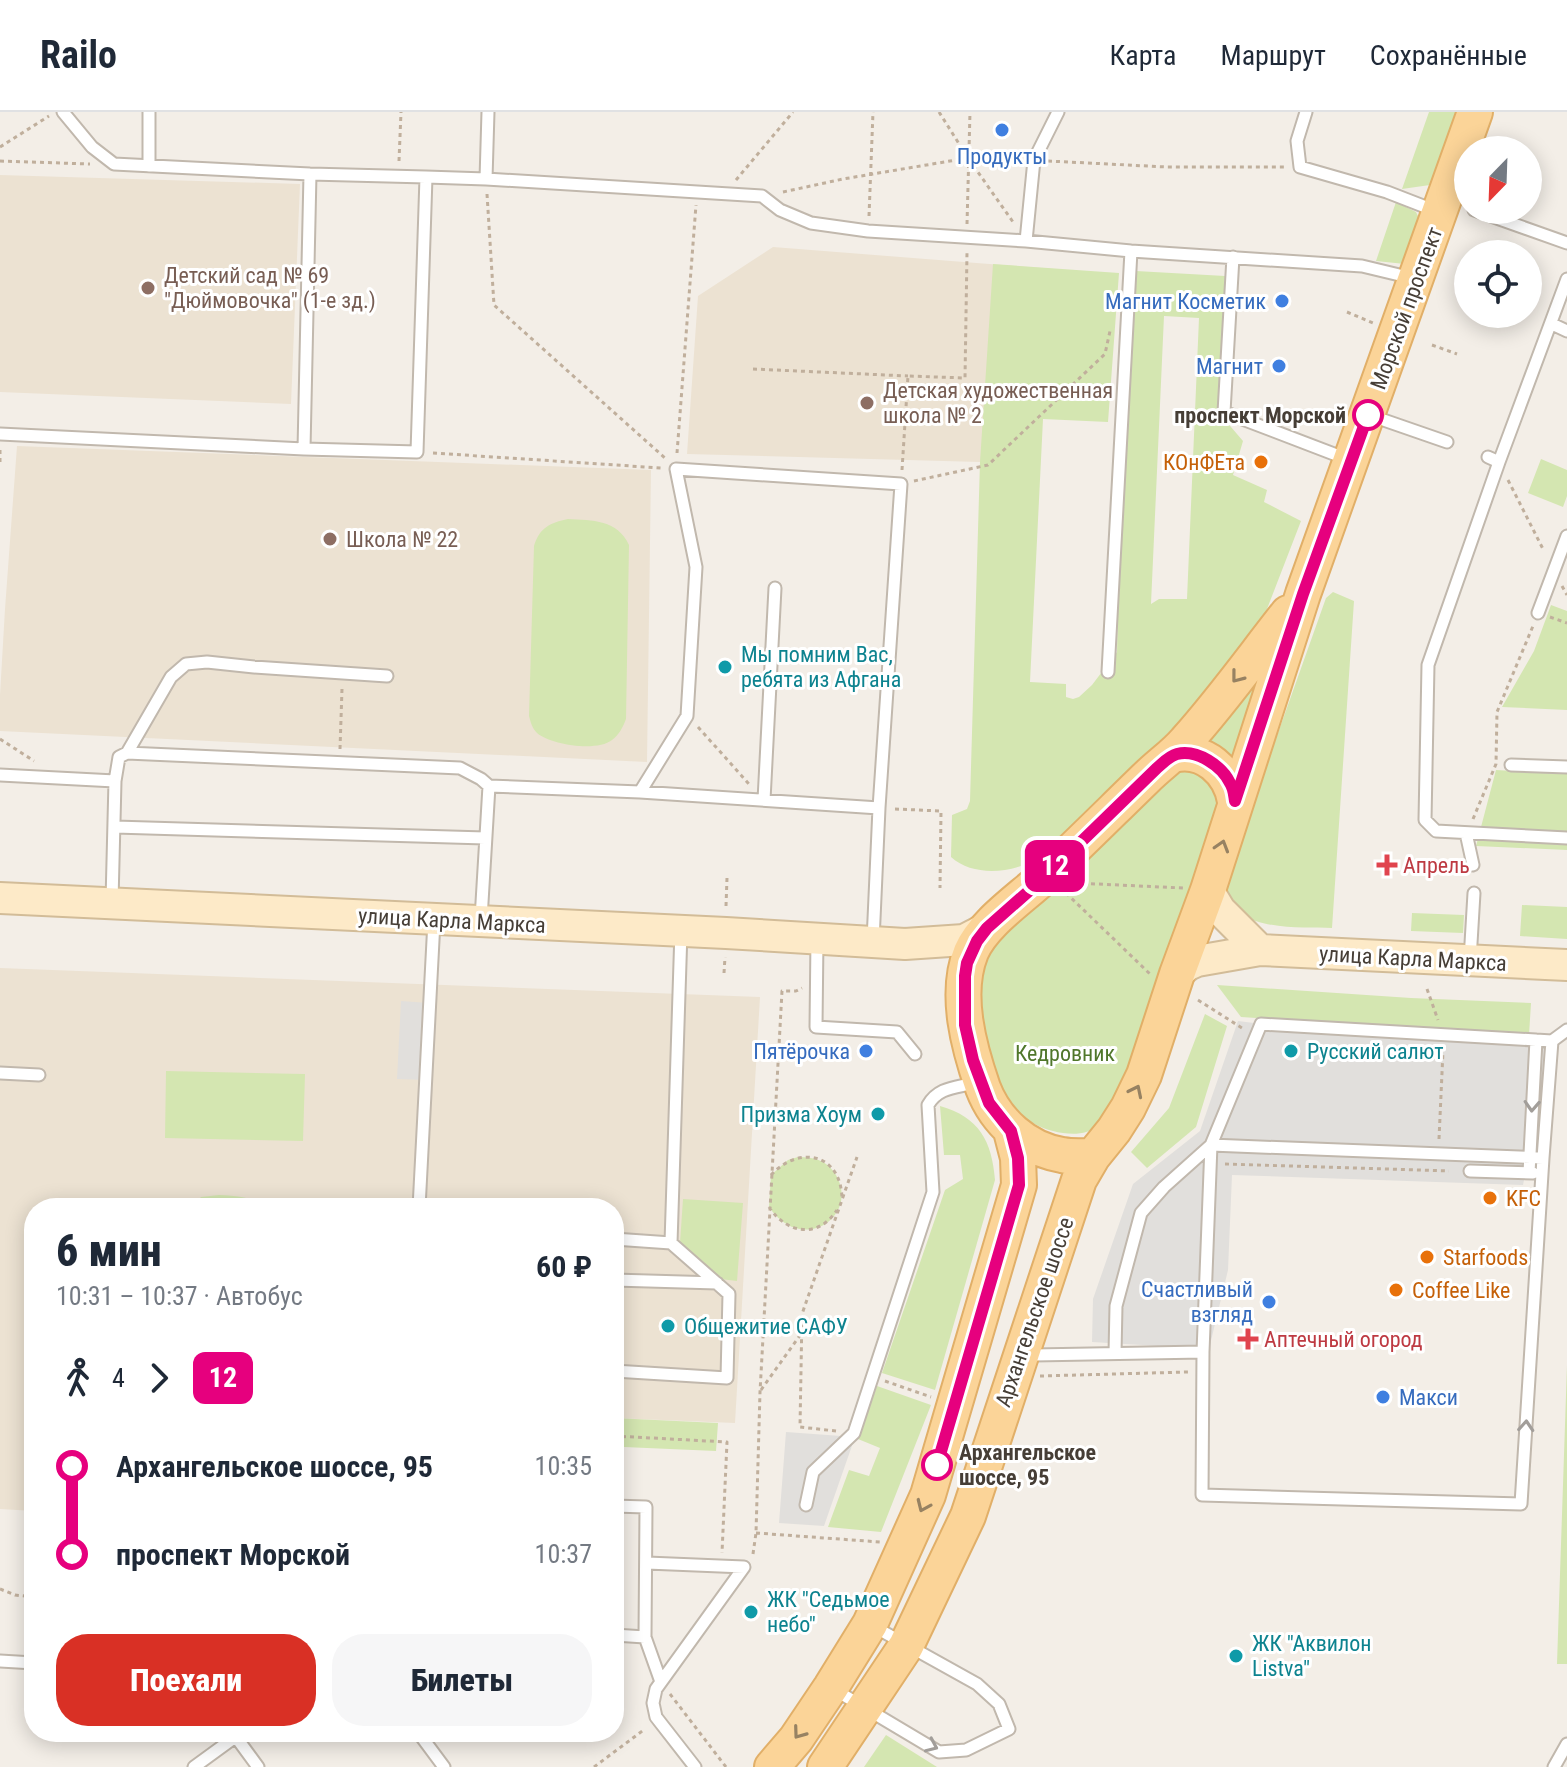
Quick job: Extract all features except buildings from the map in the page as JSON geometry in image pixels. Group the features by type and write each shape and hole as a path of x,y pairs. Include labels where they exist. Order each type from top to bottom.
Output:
{"main road":[{"name":"Морской проспект","path":"1470,136 1475,112"},
{"name":"Морской проспект","path":"1195,889 1235,801 1303,594 1417,280 1454,207"},
{"path":"1093,1156 1064,1155 1030,1144 1011,1131 989,1103 973,1060 965,1025 967,963 987,928 1186,742 1303,594"},
{"path":"1173,755 1191,753 1212,764 1229,780 1235,801"},
{"name":"Архангельское шоссе","path":"825,1767 906,1646 968,1516 1025,1364 1079,1180 1114,1130 1144,1075 1173,981 1195,889"},
{"name":"Архангельское шоссе","path":"772,1767 796,1739 870,1624 928,1495 1019,1185 1018,1158 1011,1131"}],"street":[{"path":"1195,889 1260,950"},
{"name":"улица Карла Маркса","path":"0,898 905,944"},
{"path":"905,944 964,940 987,928"},
{"path":"905,944 920,948 939,960 965,989"},
{"name":"улица Карла Маркса","path":"1173,981 1188,965 1197,961 1260,950 1567,965"}],"lane":[{"path":"63,112 92,147 114,164 486,179 762,196 780,210 811,223 868,231 1362,266 1417,280"},
{"path":"149,112 149,166"},
{"path":"486,179 488,112"},
{"path":"1026,241 1034,160 1058,112"},
{"path":"1306,112 1297,141 1300,167 1454,207"},
{"path":"304,449 310,174"},
{"path":"0,434 417,452 426,177"},
{"path":"1507,224 1567,243"},
{"path":"1108,672 1131,251"},
{"path":"1233,257 1224,412 1351,460"},
{"path":"1567,279 1552,324 1493,460 1428,665 1425,820 1436,831 1567,838"},
{"path":"1552,324 1567,331"},
{"path":"1368,415 1447,442"},
{"path":"640,792 687,716 696,567 676,469 901,484 873,942"},
{"path":"1538,613 1567,536"},
{"path":"764,800 775,588"},
{"path":"127,753 171,677 186,664 207,662 387,676"},
{"path":"112,903 115,781 119,757 127,753 460,768 489,786 640,792 879,808"},
{"path":"1511,765 1567,767"},
{"path":"0,775 115,781"},
{"path":"481,921 489,786"},
{"path":"115,827 485,838"},
{"path":"1466,833 1473,865"},
{"path":"1470,960 1474,893"},
{"path":"420,1198 434,919"},
{"path":"671,1243 682,931"},
{"path":"817,938 816,1027 897,1032 915,1054"},
{"path":"1552,1041 1521,1504 1202,1495 1203,1352 1211,1145 1261,1024 1552,1041 1567,1030"},
{"path":"1529,1173 1536,1040"},
{"path":"0,1073 39,1075"},
{"path":"806,1505 813,1472 854,1433 933,1192 928,1105 933,1096 944,1089 981,1081"},
{"path":"1115,1353 1116,1306 1141,1213 1164,1187 1211,1145 1543,1158"},
{"path":"1470,1171 1542,1173"},
{"path":"624,1240 671,1243 729,1294 727,1378 624,1372"},
{"path":"624,1280 717,1283"},
{"path":"1025,1364 1034,1355 1203,1352"},
{"path":"624,1506 646,1507 645,1637 661,1682"},
{"path":"647,1563 744,1567"},
{"path":"695,1767 656,1717 653,1703 656,1689 744,1567"},
{"path":"831,1687 939,1752 966,1750 1009,1729 999,1704 977,1684 870,1624"},
{"path":"624,1636 645,1637"},
{"path":"0,1661 24,1662"},
{"path":"194,1767 228,1742"},
{"path":"244,1742 258,1767"},
{"path":"425,1742 444,1767"},
{"path":"1554,1767 1567,1744"}],"path":[{"path":"0,147 56,112"},
{"path":"399,177 401,112"},
{"path":"725,193 793,112"},
{"path":"868,231 873,112"},
{"path":"939,112 1026,241"},
{"path":"753,369 965,378 970,112"},
{"path":"762,196 968,158 1167,167 1300,167"},
{"path":"0,161 114,164"},
{"path":"486,179 494,305 676,469"},
{"path":"676,469 697,191"},
{"path":"1347,312 1379,325"},
{"path":"908,376 901,484 988,465 1105,354 1112,325"},
{"path":"1432,345 1457,354"},
{"path":"417,452 676,469"},
{"path":"1493,460 1567,595"},
{"path":"1466,833 1496,764 1497,712 1538,613 1567,623"},
{"path":"341,763 343,673"},
{"path":"687,716 764,800"},
{"path":"0,739 60,778"},
{"path":"879,808 941,811 940,888"},
{"path":"726,906 727,878"},
{"path":"1069,883 1195,889"},
{"path":"1066,892 1173,981 1255,1036"},
{"path":"724,973 725,946"},
{"path":"744,1567 752,1555 756,1533 760,1392 782,991 796,991 816,980"},
{"path":"1427,989 1443,1035 1438,1154"},
{"path":"769,1207 783,1223 794,1229 806,1230 828,1222 842,1202 839,1179 823,1161 798,1157 788,1160 771,1175"},
{"path":"854,1433 800,1427 801,1334 802,1314 857,1157"},
{"path":"1223,1164 1470,1171"},
{"path":"760,1392 801,1334"},
{"path":"1025,1364 1203,1372"},
{"path":"872,1377 931,1397"},
{"path":"624,1437 727,1442 722,1553"},
{"path":"756,1533 893,1543"},
{"path":"0,1589 24,1596"},
{"path":"661,1682 726,1767"},
{"path":"594,1767 642,1732 656,1717"}],"shaded area":[{"name":"Детский сад № 69 \"Дюймовочка\" (1-е зд.)","path":"0,175 300,184 291,404 0,392"},
{"name":"Детская художественная школа № 2","path":"773,247 1104,273 1097,353 980,462 687,454 698,296"},
{"name":"Школа № 22","path":"17,446 651,470 647,762 0,731"},
{"path":"0,968 760,997 735,1423 624,1418 624,1198 24,1198 24,1510 0,1509"},
{"path":"401,1001 429,1003 426,1080 397,1079"},
{"path":"1238,1021 1278,1026 1552,1041 1523,1185 1232,1175 1228,1270 1209,1349 1092,1342 1093,1299 1133,1184 1200,1131"},
{"path":"786,1432 855,1437 824,1526 779,1523"}],"green space":[{"path":"1429,112 1457,112 1430,185 1402,189"},
{"path":"1396,202 1416,212 1421,222 1405,264 1376,261"},
{"path":"993,264 1119,273 1108,422 1043,419 1030,682 1066,684 1066,697 1079,697 1117,652 1120,517 1136,271 1225,276 1219,413 1243,441 1233,475 1267,490 1264,502 1301,521 1262,622 1225,675 1035,860 1015,868 992,871 970,868 951,857 952,815 967,809 970,801 980,462","holes":["1164,316 1199,318 1187,599 1159,599 1151,604"]},
{"path":"1541,459 1567,470 1567,496 1563,507 1528,493"},
{"path":"568,519 611,526 629,545 626,719 614,738 596,746 574,746 544,737 534,729 529,716 534,546 546,527"},
{"path":"1333,592 1354,601 1332,928 1270,925 1241,914 1231,905 1226,892 1227,880 1326,598"},
{"path":"1551,605 1567,611 1567,710 1502,707 1534,651"},
{"path":"1259,681 1238,774 1197,744"},
{"name":"Кедровник","path":"1194,763 1226,795 1129,1085 1108,1117 1095,1129 1071,1134 1043,1128 1015,1110 994,1069 979,1000 986,950 1162,774"},
{"path":"1496,770 1567,774 1567,850 1476,846"},
{"path":"1522,905 1567,907 1567,939 1520,936"},
{"path":"1412,913 1464,915 1463,933 1411,931"},
{"path":"1217,985 1531,1003 1529,1035 1241,1017"},
{"path":"1205,1014 1227,1026 1196,1127 1147,1168 1131,1152 1169,1108"},
{"path":"166,1071 305,1074 303,1141 165,1138"},
{"path":"940,1106 965,1117 981,1132 991,1154 995,1180 935,1390 882,1373 945,1190 963,1179 960,1155 944,1155"},
{"path":"798,1157 815,1159 829,1166 841,1190 840,1204 834,1216 824,1225 811,1229 797,1228 782,1221 769,1207 771,1175 788,1160"},
{"path":"219,1195 246,1198 200,1198"},
{"path":"683,1199 743,1203 737,1281 720,1279 680,1243"},
{"path":"1567,1365 1567,1664 1557,1664"},
{"path":"877,1386 931,1405 881,1532 828,1527 849,1470 869,1476 880,1448 858,1439"},
{"path":"624,1418 718,1423 716,1451 624,1447"},
{"path":"886,1735 937,1767 864,1767"}],"bus line":[{"name":"12","path":"937,1465 1019,1185 1020,1171 1011,1131 989,1103 973,1060 965,1025 967,963 987,928 1173,755 1191,753 1212,764 1229,780 1235,801 1303,594 1368,415"}],"place":[{"name":"Продукты","path":"1002,130"},
{"name":"Детский сад № 69 \"Дюймовочка\" (1-е зд.)","path":"148,288"},
{"name":"Магнит Косметик","path":"1282,301"},
{"name":"Магнит","path":"1279,366"},
{"name":"Детская художественная школа № 2","path":"867,403"},
{"name":"проспект Морской","path":"1368,415"},
{"name":"КОнФЕта","path":"1261,462"},
{"name":"Школа № 22","path":"330,539"},
{"name":"Мы помним Вас, ребята из Афгана","path":"725,667"},
{"name":"Апрель","path":"1387,865"},
{"name":"Пятёрочка","path":"866,1051"},
{"name":"Русский салют","path":"1291,1051"},
{"name":"Призма Хоум","path":"878,1114"},
{"name":"KFC","path":"1490,1198"},
{"name":"Starfoods","path":"1427,1257"},
{"name":"Coffee Like","path":"1396,1290"},
{"name":"Счастливый взгляд","path":"1269,1302"},
{"name":"Общежитие САФУ","path":"668,1326"},
{"name":"Аптечный огород","path":"1248,1339"},
{"name":"Макси","path":"1383,1397"},
{"name":"Архангельское шоссе, 95","path":"937,1465"},
{"name":"ЖК \"Седьмое небо\"","path":"751,1612"},
{"name":"ЖК \"Аквилон Listva\"","path":"1236,1656"}]}
